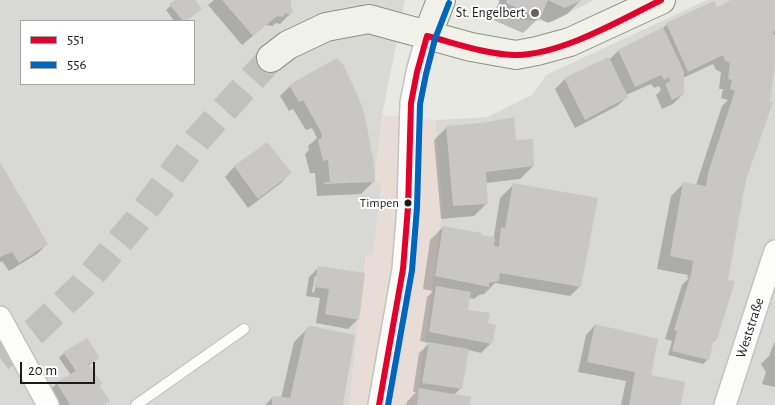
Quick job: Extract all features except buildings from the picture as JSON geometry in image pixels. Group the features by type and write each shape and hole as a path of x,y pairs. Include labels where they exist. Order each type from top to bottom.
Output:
{"main road":[{"path":"427,36 441,0"},
{"path":"271,58 288,45 326,27 369,19 387,22 427,36 471,47 516,55 570,42 661,0"}],"street":[{"path":"378,405 403,269 408,207 411,103 427,36"},
{"name":"Weststraße","path":"725,405 775,251"},
{"path":"0,317 48,405"}],"lane":[{"path":"136,405 244,329"}],"shaded area":[{"path":"0,0 405,0 382,115 349,405 0,405"},
{"path":"497,0 594,0 552,22 514,19"},
{"path":"707,0 775,0 775,405 416,405 442,210 435,120 488,117 532,95 546,75"},
{"path":"382,115 435,120 442,210 416,405 349,405"},
{"path":"376,182 381,184 373,255 304,246 296,243 343,184"}],"tunnel":[{"path":"0,358 35,331 83,285 136,222 198,139 271,58"}],"transit line":[{"name":"551","path":"427,36 492,53 532,54 570,43 661,0"},
{"name":"556","path":"388,405 412,270 417,207 420,104 435,39 449,3"},
{"name":"551","path":"379,405 403,269 408,207 411,103 427,36"}],"place":[{"name":"St. Engelbert","path":"535,13"},
{"name":"Timpen","path":"408,203"}]}
